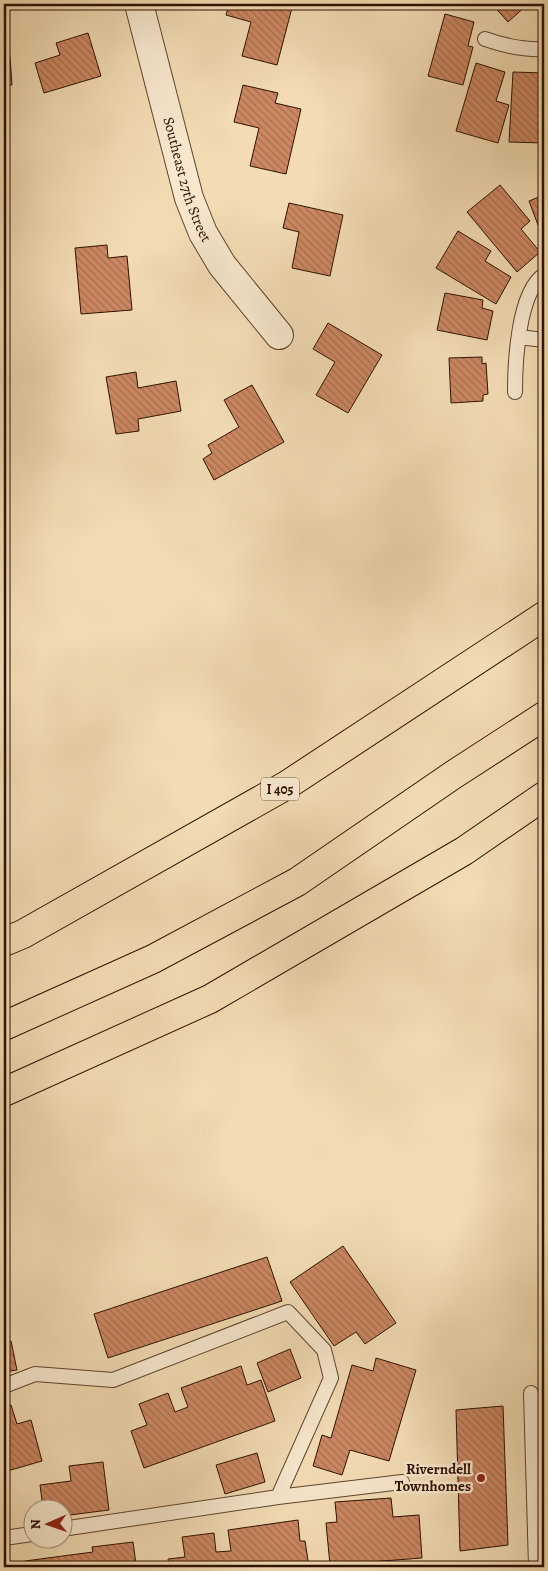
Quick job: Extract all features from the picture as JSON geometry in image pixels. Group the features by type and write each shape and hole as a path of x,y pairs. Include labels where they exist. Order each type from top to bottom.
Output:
{"highway":[{"name":"I 405","path":"4,942 24,934 287,785 544,616"},
{"path":"4,1026 153,959 297,882 453,775 544,716"},
{"path":"4,1092 210,999 464,851 544,796"}],"street":[{"name":"Southeast 27th Street","path":"139,4 189,198 203,233 222,265 279,335"}],"lane":[{"path":"485,39 511,48 544,49"},
{"path":"515,392 518,337 527,297 538,279 544,275"},
{"path":"518,337 544,340"},
{"path":"4,1386 35,1374 113,1380 288,1312 324,1350 331,1378 278,1498"},
{"path":"532,1393 536,1567"},
{"path":"72,1529 402,1482"},
{"path":"4,1538 22,1535"}],"building":[{"path":"229,4 293,4 277,65 242,56 251,22 226,15"},
{"path":"492,4 528,4 508,22"},
{"path":"445,14 474,22 468,46 473,47 463,85 428,76"},
{"path":"88,33 101,76 44,93 35,63 60,55 56,43"},
{"path":"10,57 12,85 4,85 4,58"},
{"path":"476,63 505,72 496,101 509,105 498,143 456,131"},
{"path":"513,72 544,73 544,143 509,142"},
{"path":"243,85 278,93 275,103 301,109 286,174 250,166 259,128 234,122"},
{"path":"500,185 530,221 521,229 540,252 517,272 467,212"},
{"path":"544,195 544,241 529,201"},
{"path":"289,203 343,215 330,276 292,268 299,232 283,228"},
{"path":"458,231 491,251 485,261 511,277 496,304 436,268"},
{"path":"107,245 108,258 127,256 132,310 81,314 75,248"},
{"path":"445,293 483,300 482,308 493,311 487,340 437,330"},
{"path":"328,323 382,355 348,413 316,395 335,362 313,349"},
{"path":"482,357 482,364 486,363 488,394 483,395 483,401 451,403 449,358"},
{"path":"136,372 138,388 176,381 181,411 138,419 139,431 116,434 106,377"},
{"path":"252,385 284,442 214,480 203,459 212,453 208,445 239,427 224,400"},
{"path":"343,1246 396,1323 365,1344 356,1332 334,1346 290,1282"},
{"path":"267,1257 282,1301 108,1358 94,1314"},
{"path":"11,1341 17,1370 4,1372 4,1343"},
{"path":"290,1349 301,1378 268,1392 257,1363"},
{"path":"376,1358 416,1370 389,1461 350,1450 342,1475 313,1466 322,1435 331,1438 352,1365 373,1371"},
{"path":"241,1366 247,1385 261,1380 275,1421 144,1468 131,1431 147,1425 139,1404 168,1393 175,1412 188,1407 181,1388"},
{"path":"11,1405 17,1424 31,1420 42,1461 4,1472 4,1407"},
{"name":"Riverndell Townhomes","path":"503,1406 508,1545 460,1551 456,1410"},
{"path":"257,1453 265,1482 225,1494 216,1465"},
{"path":"103,1462 109,1510 72,1515 72,1498 42,1498 40,1485 71,1481 69,1466"},
{"path":"391,1498 393,1517 419,1515 422,1558 330,1565 326,1523 337,1522 335,1502"},
{"path":"298,1520 300,1541 305,1541 309,1567 169,1567 168,1559 185,1557 182,1537 214,1533 216,1552 231,1551 228,1530"},
{"path":"133,1542 136,1564 148,1562 148,1567 26,1567 25,1561 93,1552 92,1547"}],"place":[{"name":"Riverndell Townhomes","path":"481,1478"}]}
